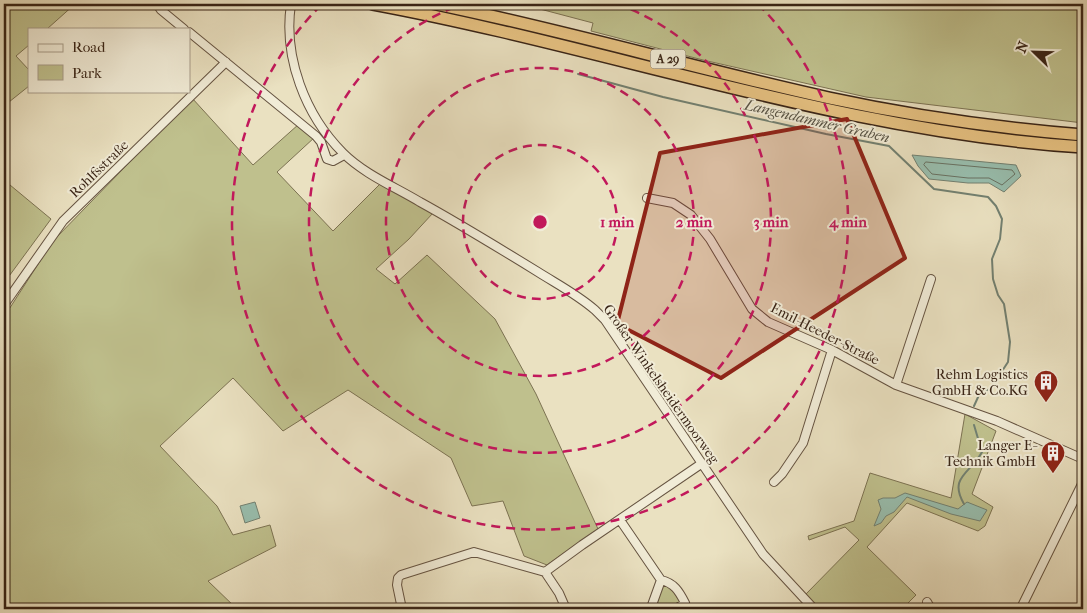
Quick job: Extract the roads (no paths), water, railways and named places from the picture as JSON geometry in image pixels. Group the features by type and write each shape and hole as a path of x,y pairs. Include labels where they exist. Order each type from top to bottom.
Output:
{"highway":[{"name":"A 29","path":"373,4 496,29 774,98 878,120 996,139 1083,147"},
{"name":"A 29","path":"436,4 494,16 830,98 935,117 1083,135"},
{"path":"1067,133 1076,129 1083,129"}],"street":[{"path":"157,4 161,10 183,28"},
{"name":"Großer Winkelsheidermoorweg","path":"291,4 292,53 307,104 319,123 344,154 380,179 475,232 595,310 605,320 763,554 814,609"},
{"path":"190,33 316,136 321,142 328,159 333,161 344,154"},
{"name":"Rohlfsstraße","path":"4,305 63,221 226,62"},
{"name":"Emil-Heeder-Straße","path":"647,198 673,203 691,215 710,239 752,309 768,322 832,350 896,385 997,421 1083,459"},
{"path":"896,385 931,279"},
{"path":"774,482 782,474 803,443 832,350"},
{"path":"545,572 582,544 701,464"},
{"path":"1019,609 1083,482"},
{"path":"620,520 661,580 671,582 685,603 676,609"},
{"path":"402,609 397,585 398,578 401,575 474,552 545,572 559,593 566,609"},
{"path":"654,609 652,605 661,580"}],"water":[{"path":"912,155 1016,165 1021,176 1004,192 989,183 929,179"},
{"path":"905,493 958,509 967,502 987,510 980,521 951,514 907,497 894,512 886,516 881,523 874,526 881,509 878,500 895,498"},
{"path":"255,502 260,518 245,523 240,506"}],"waterway":[{"name":"Langendammer Graben","path":"578,74 663,97 826,134 889,146 934,189 988,197 996,206 1002,219 1000,239 992,259 993,279 998,295 1004,304 1010,342 1008,362 991,388 979,395 974,406"},
{"name":"Langendammer Graben","path":"964,504 960,495 960,481 982,452 974,425"}],"place":[{"name":"Rehm Logistics GmbH & Co.KG","path":"1046,403"},
{"name":"Langer E- Technik GmbH","path":"1053,474"}]}
